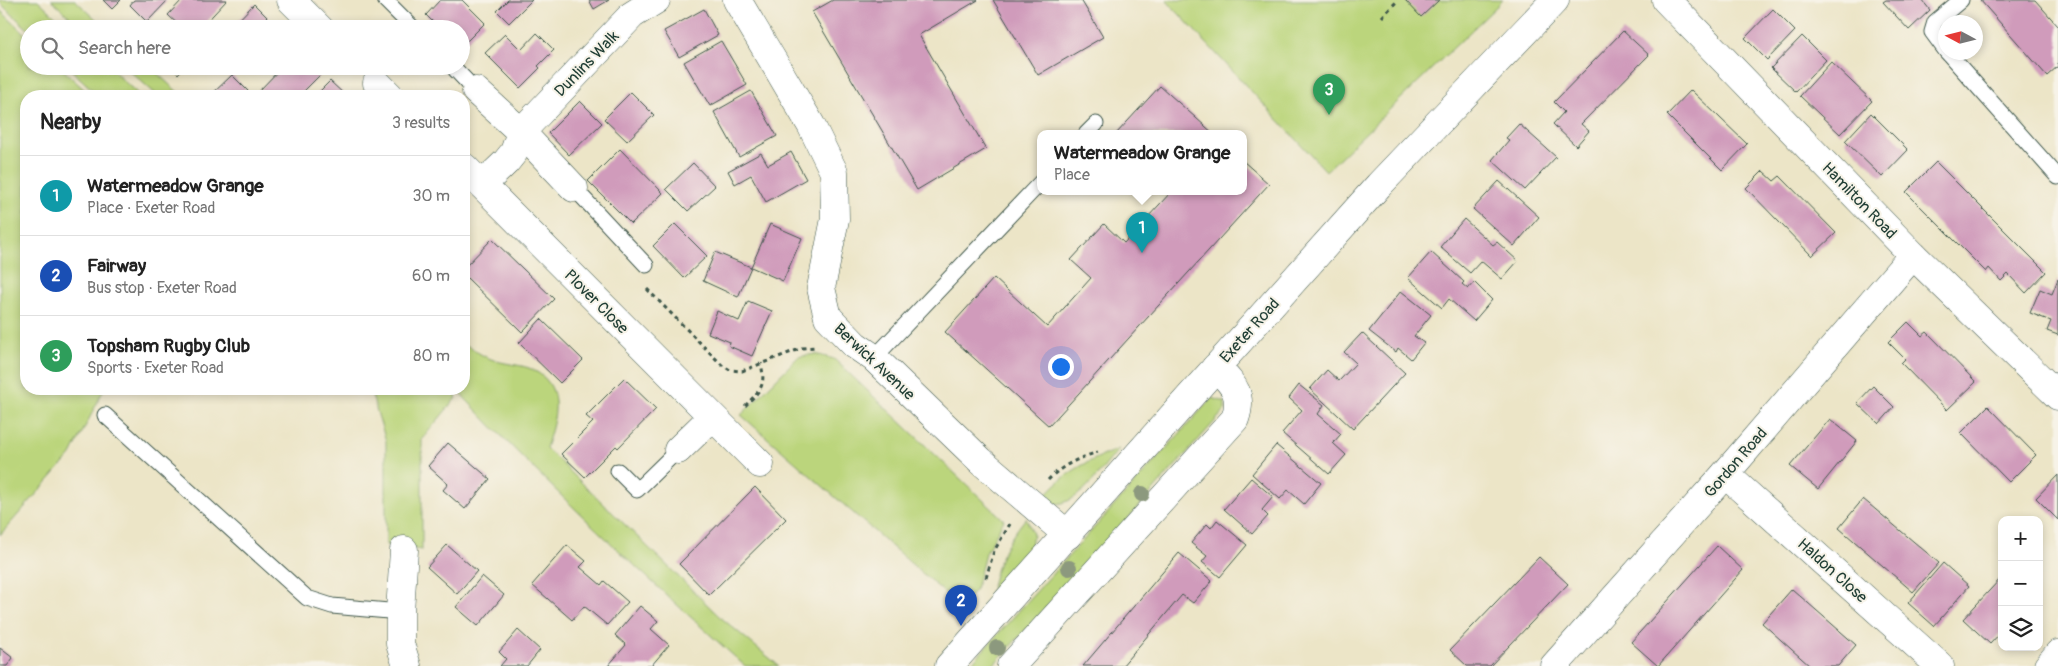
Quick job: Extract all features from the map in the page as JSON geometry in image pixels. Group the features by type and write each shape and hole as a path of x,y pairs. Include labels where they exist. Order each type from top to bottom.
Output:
{"street":[{"path":"291,0 311,20"},
{"name":"Dunlins Walk","path":"521,132 632,15 656,0"},
{"name":"Berwick Avenue","path":"737,0 811,125 834,172 835,219 821,288 828,317 854,345 874,358 1028,502 1068,535"},
{"name":"Exeter Road","path":"949,666 1379,185 1555,0"},
{"name":"Hamilton Road","path":"1666,0 1914,255 2058,396"},
{"path":"476,91 521,132 574,188"},
{"name":"Plover Close","path":"521,132 514,152 506,162 473,176 760,464"},
{"name":"Gordon Road","path":"1562,663 1914,255"},
{"path":"1011,666 1235,419 1238,410 1235,387 1216,367"},
{"path":"678,450 718,422"},
{"name":"Haldon Close","path":"1726,474 1940,666"},
{"path":"404,550 400,644 407,666"},
{"path":"2048,666 2058,654"}],"lane":[{"path":"385,0 405,20"},
{"path":"1943,15 1961,0"},
{"path":"1938,19 1935,22 1932,32 1938,41"},
{"path":"1953,60 2058,177"},
{"path":"461,75 476,91"},
{"path":"874,358 1037,186"},
{"path":"574,188 646,265"},
{"path":"106,415 308,598 332,606 400,612"},
{"path":"618,471 636,490 678,450"}],"path":[{"path":"1382,17 1398,0"},
{"path":"641,282 722,365 730,370 742,371 802,348 820,347"},
{"path":"718,422 762,388 764,375 761,363"},
{"path":"986,579 994,550 1013,518 1056,472 1076,460 1106,449"}],"green space":[{"path":"0,0 38,0 59,20 20,20 20,22 0,3"},
{"path":"51,0 75,0 97,20 73,20"},
{"path":"1166,0 1503,0 1326,171"},
{"path":"0,10 20,29 20,75 69,75 85,90 20,90 20,395 101,395 71,455 0,535"},
{"path":"77,75 118,75 134,90 93,90"},
{"path":"134,75 159,75 175,90 151,90"},
{"path":"470,348 488,358 529,368 541,375 549,383 555,402 555,413 546,448 719,616 779,666 745,666 598,530 462,395 470,395"},
{"path":"815,354 834,359 1004,520 985,554 976,589 961,607 741,415 798,357"},
{"path":"372,395 455,395 457,397 422,439 422,550 386,545 386,441"},
{"path":"1212,398 1225,402 1225,410 1107,542 992,666 969,666"},
{"path":"1119,449 1085,489 1074,497 1064,503 1053,503 1043,498 1077,468"},
{"path":"1026,518 1033,534 1031,547 990,597 995,574 1002,555"}],"building":[{"path":"103,0 121,0 112,9"},
{"path":"134,0 168,0 149,20 145,20 130,5"},
{"path":"182,0 227,0 208,20 173,20 168,15"},
{"path":"440,0 462,0 485,23 470,38 470,20 431,20 426,15"},
{"path":"508,0 532,0 509,23 497,11"},
{"path":"589,0 609,0 594,9"},
{"path":"833,0 978,0 919,35 986,149 917,190 812,12"},
{"path":"993,0 1081,0 1103,37 1038,75"},
{"path":"1405,0 1439,0 1421,17"},
{"path":"1886,0 1922,0 1930,10 1909,30 1883,2"},
{"path":"1980,0 2035,0 2058,26 2058,66 2047,76"},
{"path":"254,4 270,20 239,20"},
{"path":"704,9 718,35 679,57 664,31"},
{"path":"1773,9 1795,31 1767,60 1745,38"},
{"path":"1623,31 1649,55 1581,124 1589,131 1576,146 1553,124 1564,112 1554,102"},
{"path":"537,33 554,50 538,66 540,68 520,88 485,53 505,34 521,50"},
{"path":"1802,36 1826,60 1796,92 1771,68"},
{"path":"721,41 747,85 710,106 684,62"},
{"path":"1831,62 1872,101 1840,134 1800,96"},
{"path":"232,75 247,90 216,90"},
{"path":"274,75 320,75 305,90 260,90"},
{"path":"330,81 340,90 321,90"},
{"path":"1160,86 1210,130 1120,130"},
{"path":"1691,90 1747,144 1722,170 1667,115"},
{"path":"751,91 777,136 739,157 714,112"},
{"path":"631,92 654,115 627,141 604,119"},
{"path":"580,101 602,123 569,155 548,133"},
{"path":"1871,113 1908,150 1882,177 1845,141"},
{"path":"1519,124 1556,157 1525,190 1492,160 1509,140 1506,138"},
{"path":"620,149 663,193 631,224 588,181"},
{"path":"791,152 806,179 766,202 751,175 735,184 728,171 761,153 768,165"},
{"path":"1936,162 2046,272 2026,293 2008,274 2001,281 1989,268 1986,272 1906,192"},
{"path":"693,163 715,186 688,211 666,189"},
{"path":"1247,165 1269,184 1049,426 945,332 994,278 1047,327 1091,278 1071,260 1104,224 1124,243 1168,195 1247,195"},
{"path":"1763,171 1774,181 1780,176 1836,233 1812,256 1746,188"},
{"path":"1499,181 1539,217 1514,246 1473,209"},
{"path":"1464,219 1493,245 1497,242 1518,261 1502,279 1481,261 1470,273 1440,247"},
{"path":"675,224 707,256 684,278 653,246"},
{"path":"770,224 802,238 783,281 751,267"},
{"path":"492,239 554,299 522,332 470,281 470,262"},
{"path":"715,252 751,267 738,297 703,281"},
{"path":"1431,252 1464,282 1462,284 1468,289 1474,282 1492,300 1474,321 1449,299 1442,308 1408,278"},
{"path":"2058,279 2058,335 2047,331 2051,321 2030,313 2040,289 2052,294"},
{"path":"1401,291 1431,315 1414,336 1424,343 1411,359 1398,348 1396,352 1369,331"},
{"path":"748,301 772,311 752,356 729,346 730,342 708,333 717,311 739,321"},
{"path":"541,319 583,360 560,383 519,343"},
{"path":"1908,322 1922,336 1927,332 1976,382 1947,410 1901,363 1905,359 1888,342"},
{"path":"1362,333 1405,373 1353,429 1310,389 1327,370 1339,381 1356,363 1344,352"},
{"path":"624,378 656,409 618,448 616,446 585,477 561,454 593,422 586,416"},
{"path":"1299,385 1324,405 1318,414 1341,434 1333,443 1346,455 1329,474 1282,433 1302,410 1289,398"},
{"path":"1873,386 1894,407 1879,424 1857,403"},
{"path":"1988,406 2036,455 2009,482 1961,433"},
{"path":"1830,419 1857,441 1818,489 1790,466"},
{"path":"448,443 490,479 465,509 443,490 448,484 428,466"},
{"path":"1276,445 1321,483 1304,504 1288,490 1280,499 1252,474"},
{"path":"2058,475 2058,520 2036,498"},
{"path":"1251,478 1273,497 1262,510 1268,516 1252,534 1224,509"},
{"path":"755,487 786,519 709,595 679,564"},
{"path":"1863,499 1939,563 1913,592 1839,528"},
{"path":"1217,520 1247,545 1220,577 1202,562 1207,556 1191,543 1207,524 1211,528"},
{"path":"447,545 477,571 457,594 427,567"},
{"path":"567,545 586,561 580,567 601,585 604,581 628,602 607,625 584,606 572,620 532,585"},
{"path":"1717,546 1743,570 1658,666 1631,642"},
{"path":"1179,553 1212,581 1193,603 1182,595 1122,666 1083,666"},
{"path":"1539,557 1568,584 1490,666 1467,666 1450,650"},
{"path":"1943,563 1969,586 1934,626 1908,603"},
{"path":"482,576 504,595 478,626 456,607"},
{"path":"1998,581 1998,635 1990,644 1963,619"},
{"path":"1792,589 1856,645 1838,666 1810,666 1762,623"},
{"path":"640,606 658,621 651,629 669,645 651,666 608,666 626,645 615,635"},
{"path":"518,630 540,650 527,666 500,666 506,659 499,652"},
{"path":"0,648 13,658 7,666 0,666"}],"place":[{"name":"Topsham Rugby Club","path":"1329,115"},
{"name":"Watermeadow Grange","path":"1142,253"},
{"name":"Fairway","path":"961,626"}]}
